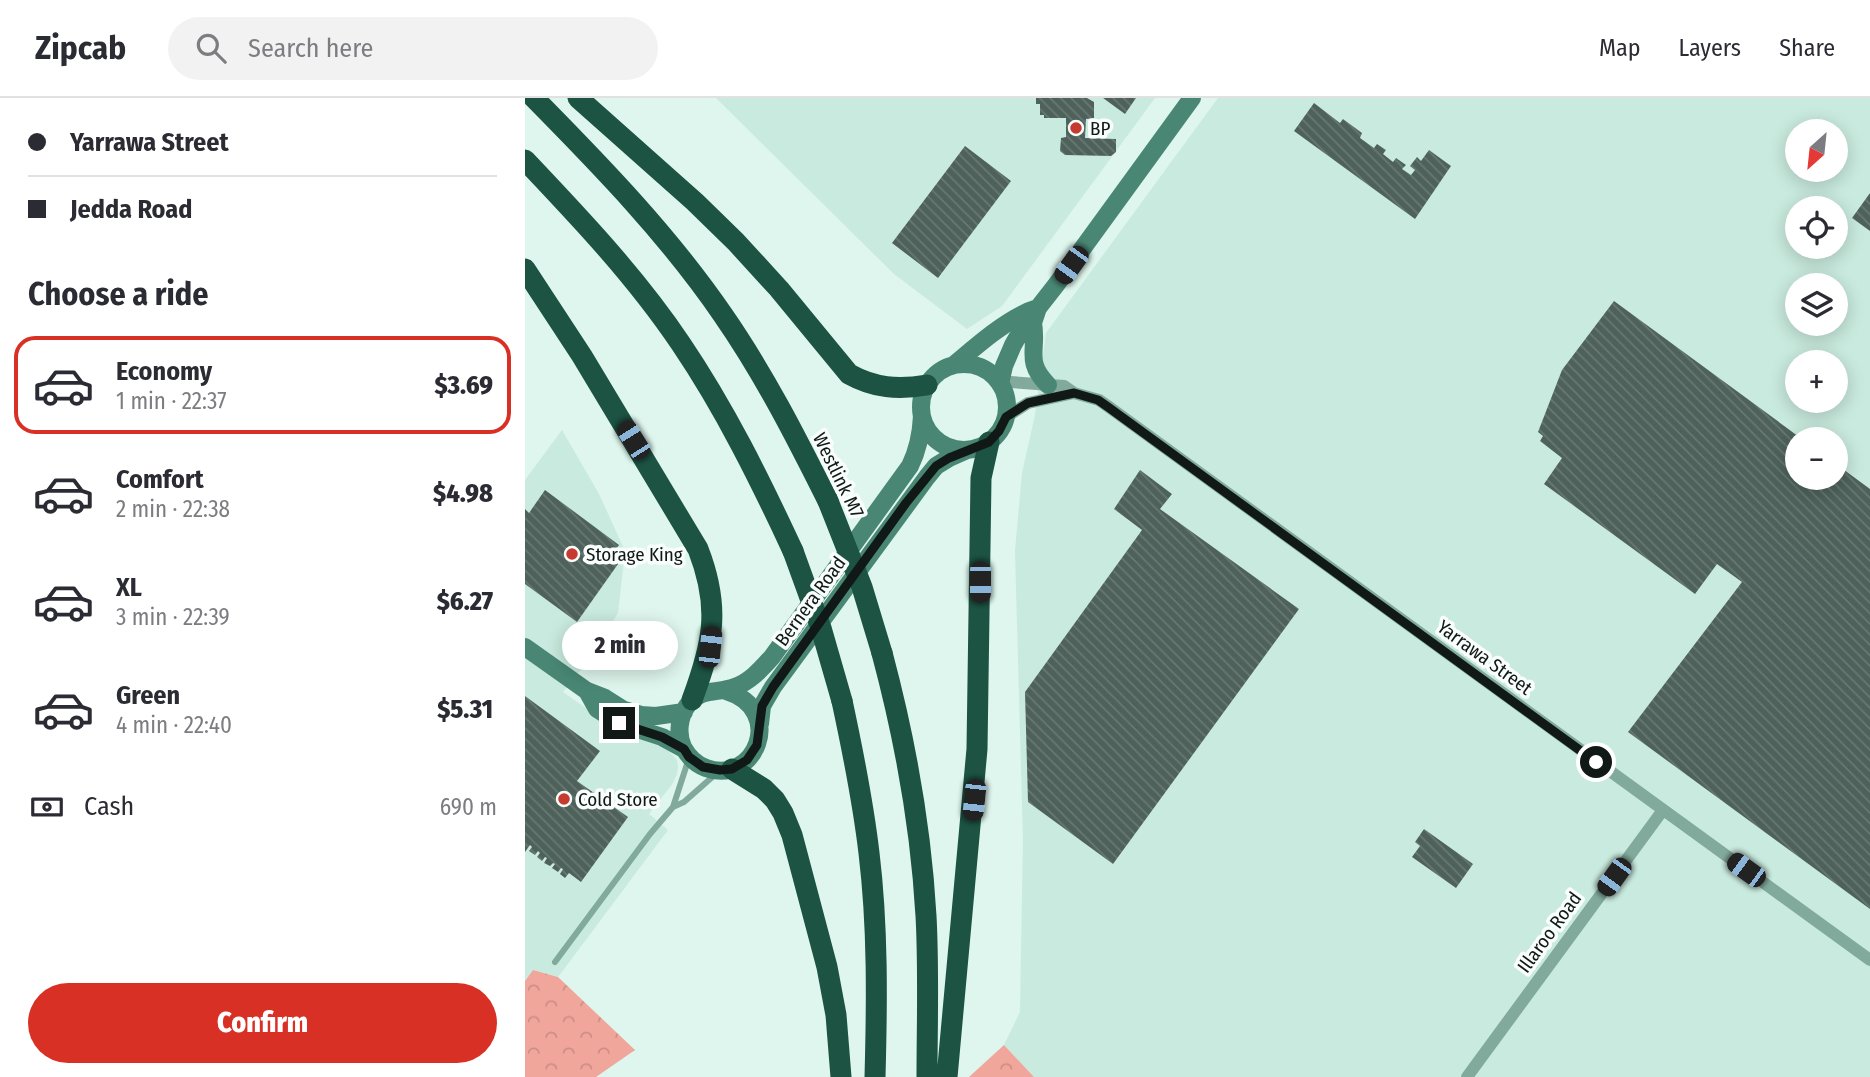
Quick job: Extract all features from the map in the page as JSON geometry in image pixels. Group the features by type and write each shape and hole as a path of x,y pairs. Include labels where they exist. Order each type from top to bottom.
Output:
{"highway":[{"name":"Westlink M7","path":"534,98 639,208 689,268 757,368 828,501 858,576 883,653 912,782 921,849 926,919 926,1077"},
{"path":"578,98 736,242 849,373 861,381 879,387 911,388 927,385"},
{"path":"525,160 625,270 680,342 738,438 793,551 821,628 842,701 858,776 870,856 876,1016 875,1077"},
{"path":"525,269 685,524 706,568 712,628 706,663 688,706"},
{"path":"947,1077 977,749 981,478 989,442"},
{"path":"726,769 764,789 783,813 792,835 827,967 836,1015 841,1077"}],"main road":[{"path":"1000,385 1004,366 1017,338 1192,98"},
{"path":"954,365 1023,312 1035,316"},
{"path":"1035,316 1033,362 1037,373 1048,386"},
{"path":"954,365 972,365 988,372 1000,385 1005,396 1006,417 999,431 989,442 967,450 943,445 933,438 922,416 922,395 927,385 943,369 954,365"},
{"name":"Bernera Road","path":"726,691 758,673 772,657 910,466 921,434 922,416"},
{"name":"Bernera Road","path":"760,727 762,706 773,687 906,503 936,466 967,450"},
{"path":"525,647 587,691 624,710 641,715 656,716 688,706 708,692 726,691 738,695 749,703 757,714 759,736 753,753 740,765 726,769 703,767 662,737 619,723 597,709 587,691"},
{"path":"687,753 679,730 688,706"}],"street":[{"name":"Yarrawa Street","path":"1000,385 1010,382 1063,386 1074,393 1098,400 1870,960"},
{"path":"1006,417 1028,403 1074,393"},
{"name":"Illaroo Road","path":"1467,1077 1663,810"}],"lane":[{"path":"673,807 687,753"},
{"path":"555,962 673,807 684,802 726,769"}],"shaded area":[{"path":"716,98 1155,98 1002,306 967,329 894,274"},
{"path":"1218,98 1870,98 1870,1077 1034,1077 1004,1045 1020,1012 1023,839 1015,551 1022,473 1035,415 1046,333"},
{"path":"562,430 599,494 625,551 618,613 587,662 563,692 610,725 666,748 677,760 678,767 673,783 649,814 668,830 558,977 533,970 525,981 525,480"}],"green space":[{"path":"533,970 558,977 635,1050 596,1077 525,1077 525,981"},
{"path":"1004,1045 1034,1077 969,1077"}],"building":[{"name":"BP","path":"1036,98 1087,98 1094,102 1094,118 1086,119 1085,138 1116,139 1116,152 1111,156 1065,155 1060,151 1061,138 1066,137 1066,118 1044,118 1044,115 1040,115 1040,104 1036,104"},
{"path":"1103,98 1136,98 1125,114"},
{"path":"1314,103 1340,123 1343,119 1362,133 1360,138 1374,148 1377,144 1386,150 1383,154 1393,162 1396,158 1406,165 1402,169 1411,175 1415,170 1410,166 1417,157 1421,161 1429,150 1451,166 1415,219 1294,131"},
{"path":"965,146 1011,181 938,278 892,243"},
{"path":"1870,193 1870,231 1852,218"},
{"path":"1614,301 1786,427 1785,490 1848,490 1848,473 1870,489 1870,909 1628,732 1742,582 1717,564 1695,594 1544,484 1562,458 1540,441 1543,436 1538,432 1562,370"},
{"path":"1140,470 1172,494 1160,509 1299,609 1113,864 1028,802 1025,692 1142,530 1114,509"},
{"name":"Storage King","path":"545,490 619,545 615,551 623,557 577,622 525,584 525,509 529,513"},
{"name":"Cold Store","path":"525,696 600,751 577,781 628,817 581,882 569,873 565,878 560,874 563,869 558,872 552,868 555,864 550,866 544,863 547,858 542,861 537,857 540,853 538,851 535,855 529,851 532,847 530,845 525,852"},
{"path":"1424,829 1473,864 1456,888 1412,857 1420,846 1415,842"}],"place":[{"name":"BP","path":"1076,128"},
{"name":"Storage King","path":"572,554"},
{"name":"Cold Store","path":"564,799"}],"route":[{"path":"619,723 662,737 684,749 689,757 703,767 732,769 747,760 757,745 762,706 773,687 926,477 936,466 949,458 989,442 1006,417 1028,403 1074,393 1098,400 1108,407 1596,762"}]}
